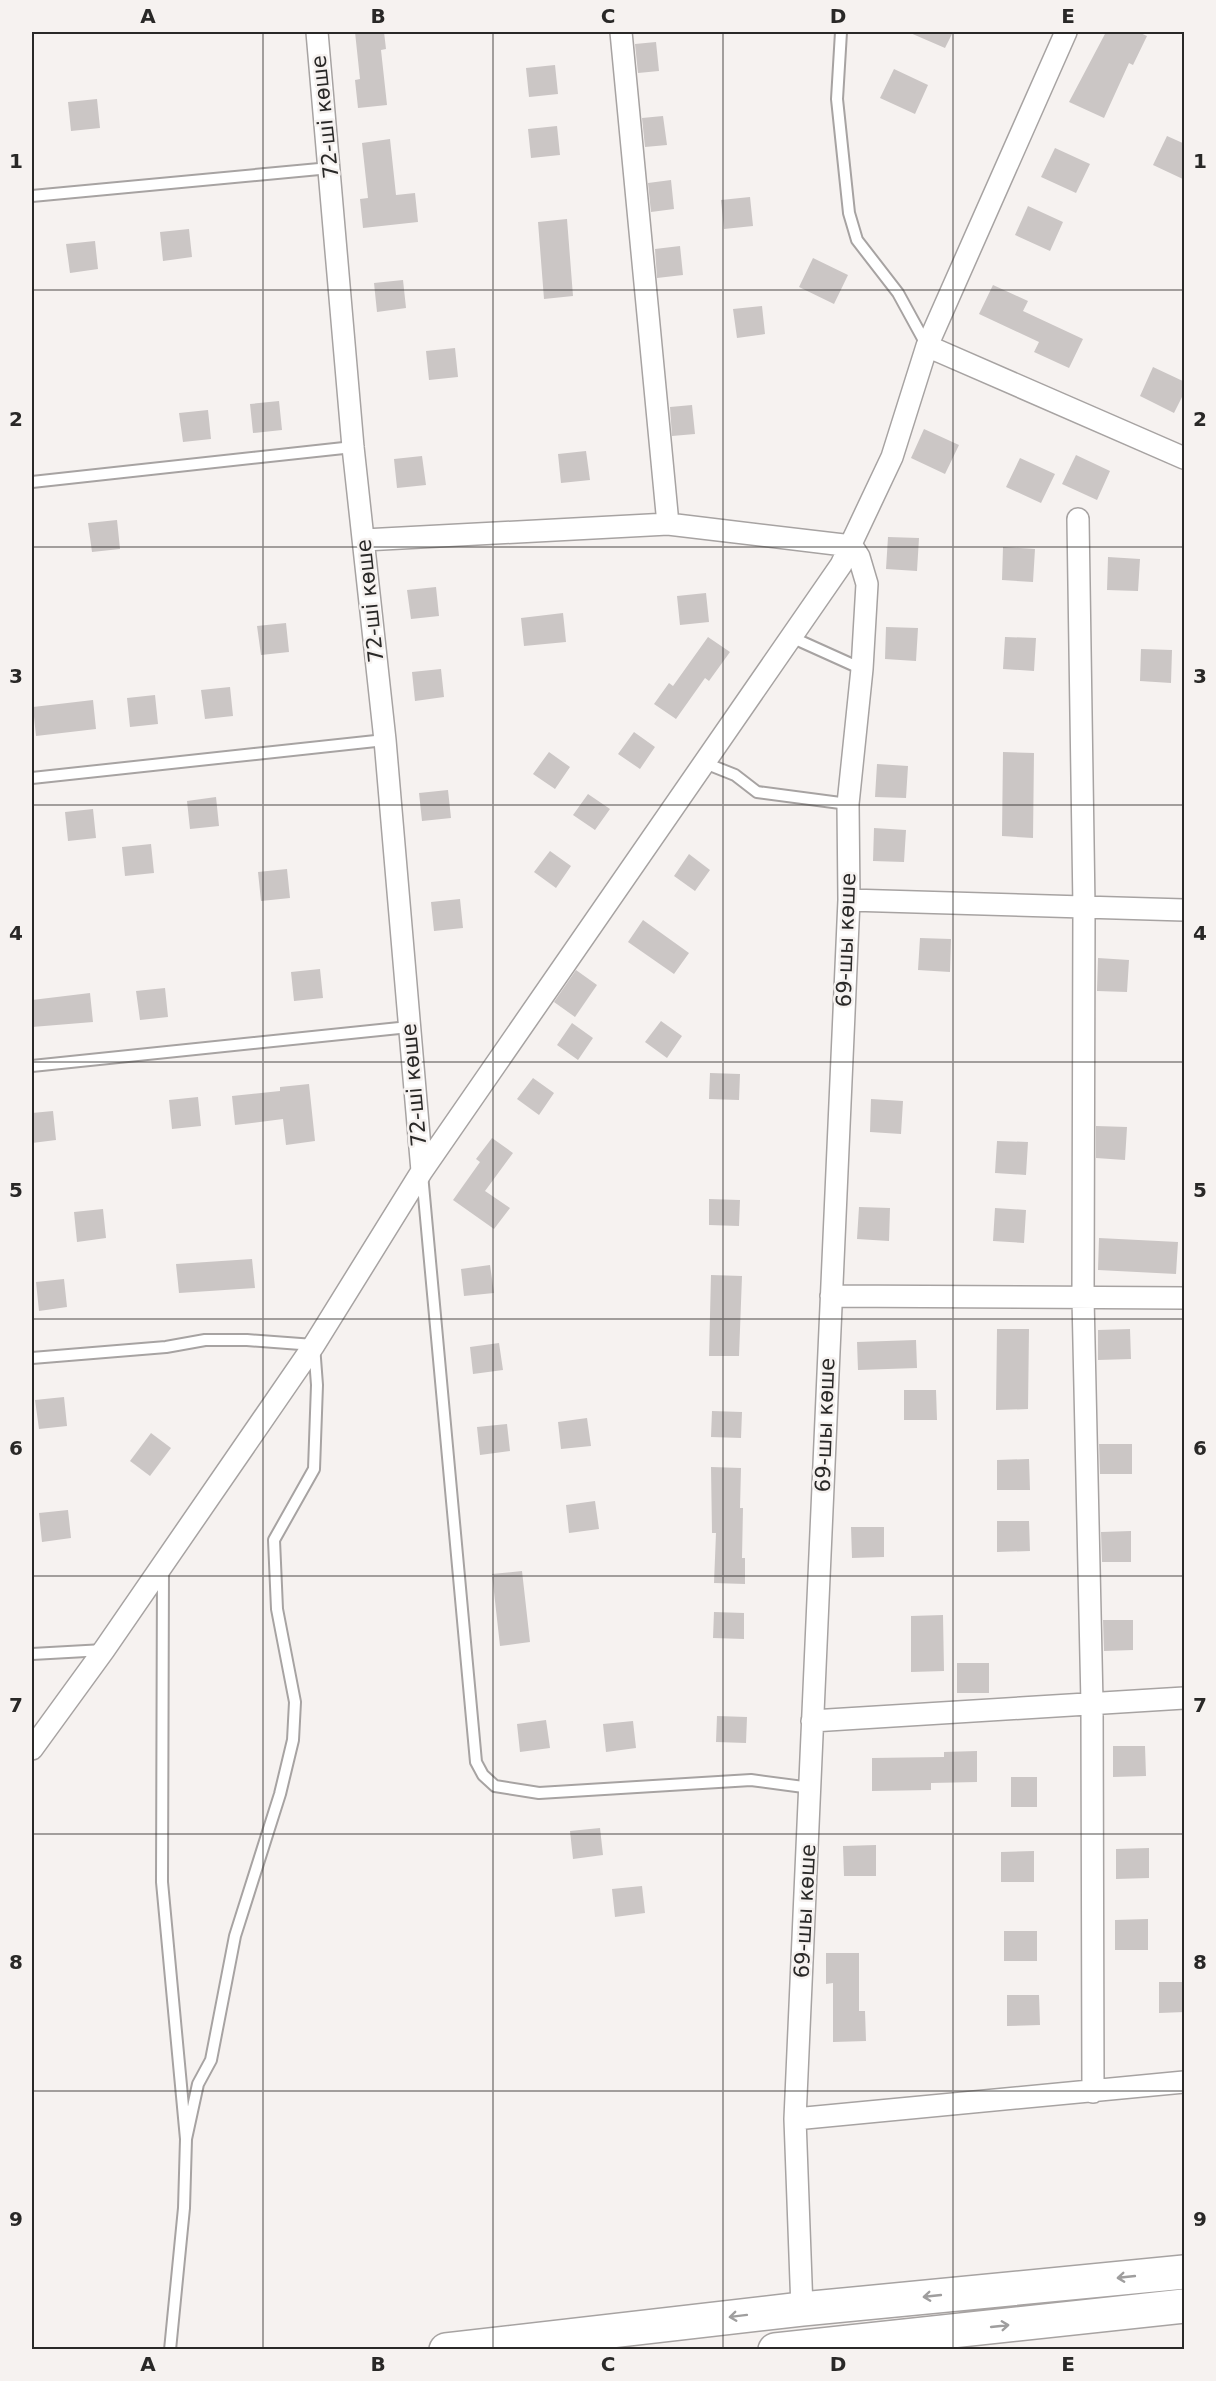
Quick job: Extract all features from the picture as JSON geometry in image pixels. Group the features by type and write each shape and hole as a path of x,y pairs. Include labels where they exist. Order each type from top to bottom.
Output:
{"highway":[{"path":"446,2349 802,2309 1185,2272"},
{"path":"775,2349 1185,2306"}],"street":[{"name":"72-ші көше","path":"317,32 353,447 385,740 422,1171"},
{"path":"621,32 668,524"},
{"path":"32,1749 164,1565 314,1345 422,1171 705,763 852,546 891,457 927,346 1066,32"},
{"path":"927,346 1185,458"},
{"path":"1078,519 1084,907 1083,1298 1092,1703 1093,2092"},
{"path":"364,540 668,524 852,546"},
{"name":"69-шы көше","path":"802,2309 795,2119 849,900 848,804 862,669 867,584 859,557 852,546"},
{"path":"849,900 1185,910"},
{"path":"831,1296 1185,1298"},
{"path":"812,1721 1185,1698"},
{"path":"795,2119 1185,2082"}],"lane":[{"path":"841,32 837,99 849,213 857,240 898,293 927,346"},
{"path":"32,196 330,168"},
{"path":"32,482 353,447"},
{"path":"791,637 862,669"},
{"path":"32,778 385,740"},
{"path":"705,763 735,775 757,792 848,804"},
{"path":"32,1066 409,1027"},
{"path":"422,1171 476,1762 483,1775 495,1786 539,1793 751,1780 811,1788"},
{"path":"32,1358 166,1347 205,1340 247,1340 314,1345 317,1385 314,1469 274,1540 277,1609 295,1702 293,1740 280,1794 234,1936 212,2060 198,2084 186,2139"},
{"path":"164,1565 162,1882 186,2139 184,2208 171,2349"},
{"path":"32,1654 104,1650"}],"building":[{"path":"355,32 384,32 386,49 381,50 387,105 358,108 355,80 360,79"},
{"path":"908,32 953,32 945,48"},
{"path":"1106,32 1138,32 1147,36 1133,65 1129,63 1104,118 1069,102"},
{"path":"656,42 659,71 638,73 635,44"},
{"path":"555,65 558,94 529,97 526,68"},
{"path":"894,69 928,85 915,114 880,98"},
{"path":"97,99 100,128 71,131 68,102"},
{"path":"663,116 667,145 645,147 642,118"},
{"path":"557,126 560,155 531,158 528,129"},
{"path":"1167,136 1185,144 1185,180 1153,165"},
{"path":"390,139 396,195 415,193 418,222 363,228 360,199 368,198 362,143"},
{"path":"1055,148 1090,164 1076,193 1041,177"},
{"path":"671,180 674,209 651,212 648,183"},
{"path":"750,197 753,226 724,229 721,200"},
{"path":"1028,206 1063,222 1050,251 1015,235"},
{"path":"567,219 573,296 544,299 538,222"},
{"path":"189,229 192,257 163,261 160,232"},
{"path":"95,241 98,269 70,273 66,244"},
{"path":"680,246 683,275 657,278 655,249"},
{"path":"813,258 848,275 834,304 799,287"},
{"path":"403,280 406,308 377,312 374,283"},
{"path":"993,285 1028,301 1023,311 1083,339 1069,368 1034,352 1039,342 979,314"},
{"path":"762,306 765,334 737,338 733,309"},
{"path":"455,348 458,377 429,380 426,351"},
{"path":"1153,367 1185,382 1185,391 1174,413 1140,396"},
{"path":"279,401 282,430 253,433 250,404"},
{"path":"692,405 695,434 672,436 670,407"},
{"path":"208,410 211,439 183,442 179,413"},
{"path":"924,429 959,445 945,474 911,458"},
{"path":"586,451 590,480 561,483 558,454"},
{"path":"1076,455 1110,471 1097,500 1062,484"},
{"path":"422,456 426,485 397,488 394,459"},
{"path":"1020,458 1055,474 1041,503 1006,487"},
{"path":"117,520 120,549 92,552 88,523"},
{"path":"888,537 919,538 917,571 886,569"},
{"path":"1003,547 1035,549 1033,582 1002,580"},
{"path":"1108,557 1140,559 1138,591 1107,590"},
{"path":"436,587 439,616 411,619 407,590"},
{"path":"706,593 709,622 680,625 677,596"},
{"path":"563,613 566,642 524,646 521,618"},
{"path":"286,623 289,652 261,655 257,626"},
{"path":"886,627 918,628 916,661 885,659"},
{"path":"708,637 730,652 709,681 705,678 676,719 654,704 669,683 673,686"},
{"path":"1005,637 1036,638 1034,671 1003,669"},
{"path":"1141,649 1172,650 1171,683 1140,681"},
{"path":"441,669 444,697 415,701 412,672"},
{"path":"230,687 233,716 205,719 201,690"},
{"path":"155,695 158,724 130,727 127,698"},
{"path":"93,700 96,729 36,736 33,707"},
{"path":"634,732 655,747 640,769 618,754"},
{"path":"549,752 570,767 555,789 533,774"},
{"path":"1003,752 1034,753 1033,838 1002,836"},
{"path":"877,764 908,766 906,798 875,797"},
{"path":"448,790 451,818 422,821 419,793"},
{"path":"588,794 610,809 595,830 573,815"},
{"path":"216,797 219,826 190,829 187,801"},
{"path":"93,809 96,838 68,841 65,812"},
{"path":"874,828 906,830 904,862 873,861"},
{"path":"151,844 154,873 125,876 122,847"},
{"path":"550,851 571,866 556,888 534,872"},
{"path":"689,854 710,870 695,891 674,876"},
{"path":"287,869 290,898 261,901 258,872"},
{"path":"460,899 463,928 434,931 431,902"},
{"path":"643,920 689,953 674,974 628,942"},
{"path":"920,938 951,939 950,972 918,970"},
{"path":"1098,958 1129,960 1127,992 1097,991"},
{"path":"320,969 323,998 294,1001 291,972"},
{"path":"576,970 597,985 575,1017 554,1002"},
{"path":"165,988 168,1017 140,1020 136,991"},
{"path":"90,993 93,1022 32,1027 32,1000"},
{"path":"661,1021 682,1036 667,1058 645,1042"},
{"path":"572,1023 593,1038 578,1060 557,1045"},
{"path":"710,1073 740,1074 739,1100 709,1099"},
{"path":"533,1078 554,1093 539,1115 517,1099"},
{"path":"309,1084 315,1141 286,1145 283,1119 235,1125 232,1096 280,1091 280,1087"},
{"path":"198,1097 201,1126 172,1129 169,1100"},
{"path":"871,1099 903,1101 901,1134 870,1132"},
{"path":"53,1111 56,1140 32,1143 32,1113"},
{"path":"1096,1126 1127,1127 1125,1160 1096,1158"},
{"path":"492,1138 513,1153 485,1191 510,1208 494,1229 453,1200 480,1162 476,1159"},
{"path":"997,1141 1028,1142 1026,1175 995,1173"},
{"path":"709,1199 740,1200 739,1226 709,1225"},
{"path":"859,1207 890,1208 889,1241 857,1239"},
{"path":"995,1208 1026,1210 1024,1243 993,1241"},
{"path":"103,1209 106,1238 77,1242 74,1212"},
{"path":"1099,1238 1178,1242 1176,1274 1098,1270"},
{"path":"252,1259 255,1288 179,1293 176,1264"},
{"path":"490,1265 494,1293 464,1296 461,1269"},
{"path":"711,1275 742,1276 739,1356 709,1356"},
{"path":"64,1279 67,1307 39,1311 36,1282"},
{"path":"997,1329 1029,1329 1028,1409 996,1410"},
{"path":"1130,1329 1131,1359 1098,1360 1098,1330"},
{"path":"916,1340 917,1368 858,1370 857,1342"},
{"path":"499,1343 503,1370 473,1374 470,1347"},
{"path":"904,1390 936,1390 937,1420 904,1420"},
{"path":"64,1397 67,1426 39,1429 35,1400"},
{"path":"712,1411 742,1412 741,1438 711,1437"},
{"path":"587,1418 591,1446 561,1449 558,1422"},
{"path":"507,1424 510,1451 480,1455 477,1427"},
{"path":"151,1433 171,1448 150,1476 130,1461"},
{"path":"1099,1444 1132,1444 1132,1474 1100,1474"},
{"path":"1029,1459 1030,1490 997,1490 997,1460"},
{"path":"711,1467 741,1468 740,1508 743,1508 742,1558 745,1558 745,1584 714,1583 716,1533 712,1533"},
{"path":"595,1501 599,1529 569,1533 566,1505"},
{"path":"68,1510 71,1538 42,1542 39,1513"},
{"path":"997,1521 1029,1521 1030,1551 997,1552"},
{"path":"851,1527 884,1527 884,1557 852,1558"},
{"path":"1131,1531 1131,1562 1102,1562 1101,1532"},
{"path":"522,1571 530,1642 500,1646 492,1574"},
{"path":"714,1612 744,1613 744,1639 713,1638"},
{"path":"943,1615 944,1671 911,1672 911,1616"},
{"path":"1103,1620 1133,1620 1133,1650 1104,1651"},
{"path":"957,1663 989,1663 989,1693 957,1693"},
{"path":"717,1716 747,1717 746,1743 716,1742"},
{"path":"546,1720 550,1748 520,1752 517,1724"},
{"path":"633,1721 636,1748 606,1752 603,1724"},
{"path":"1113,1746 1145,1746 1146,1776 1113,1777"},
{"path":"977,1751 977,1782 931,1783 931,1790 872,1791 872,1758 944,1757 944,1752"},
{"path":"1011,1777 1037,1777 1037,1807 1011,1807"},
{"path":"600,1828 603,1855 573,1859 570,1831"},
{"path":"876,1845 876,1876 844,1876 843,1846"},
{"path":"1149,1848 1149,1878 1116,1879 1116,1849"},
{"path":"1034,1851 1034,1882 1001,1882 1001,1852"},
{"path":"642,1886 645,1913 615,1917 612,1889"},
{"path":"1148,1919 1148,1950 1115,1950 1115,1920"},
{"path":"1004,1931 1037,1931 1037,1961 1004,1961"},
{"path":"826,1953 859,1953 859,2011 865,2011 866,2041 833,2042 833,1983 826,1984"},
{"path":"1159,1982 1185,1982 1185,2012 1159,2013"},
{"path":"1007,1995 1039,1995 1040,2025 1007,2026"}]}
